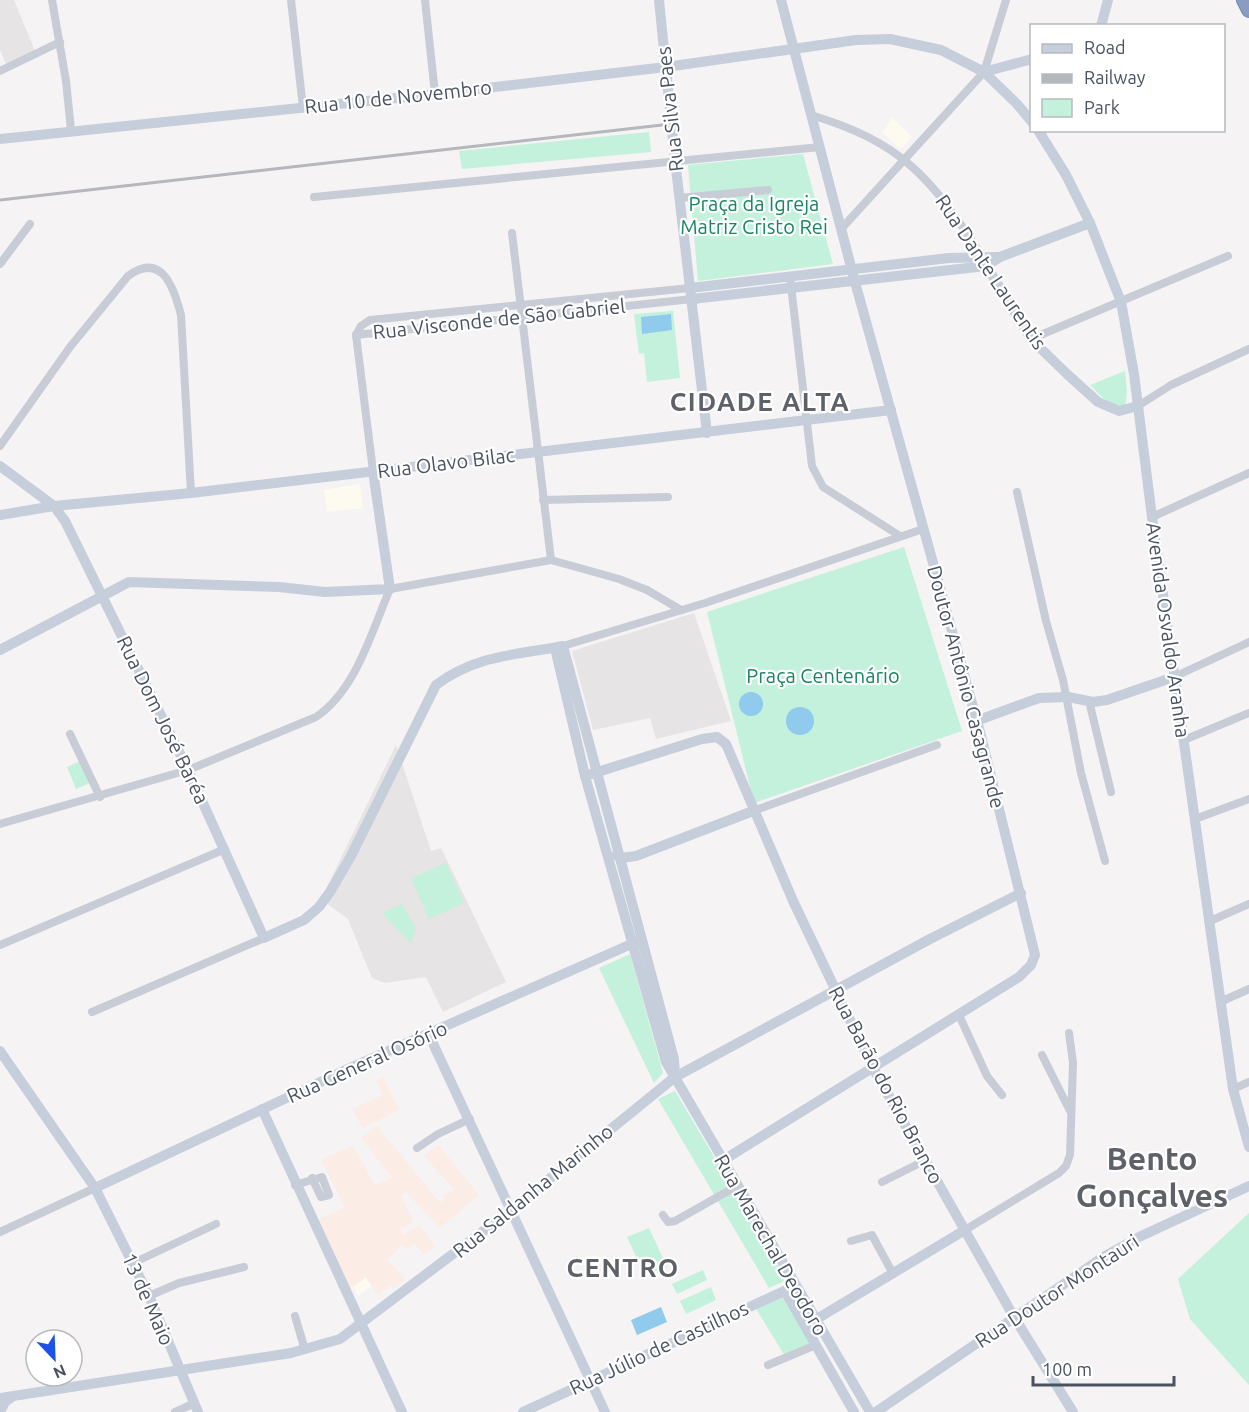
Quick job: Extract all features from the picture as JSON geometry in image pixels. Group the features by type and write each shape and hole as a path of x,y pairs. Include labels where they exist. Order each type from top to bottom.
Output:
{"highway":[{"path":"1244,0 1249,10"}],"main road":[{"name":"Rua Silva Paes","path":"660,0 679,198 707,433"},
{"name":"Doutor Antônio Casagrande","path":"782,0 855,282 976,721 1034,944 1031,965 1018,977 959,1015"},
{"path":"1102,24 1108,0"},
{"path":"795,50 856,40 890,39 941,50 984,72 1030,120"},
{"name":"Rua 10 de Novembro","path":"0,139 435,94 795,50"},
{"path":"984,72 1030,60"},
{"name":"Avenida Osvaldo Aranha","path":"1039,132 1066,175 1090,223 1121,302 1138,406 1233,1089 1249,1147"},
{"path":"986,266 1000,257 1090,223"},
{"name":"Rua Visconde de São Gabriel","path":"691,294 791,282 852,270 981,255 1000,257"},
{"name":"Rua Dante Laurentis","path":"981,255 1031,339 1098,402 1119,411 1138,406"},
{"name":"Rua Visconde de São Gabriel","path":"791,282 855,282 986,266"},
{"name":"Rua Olavo Bilac","path":"0,515 54,506 191,494 891,410"},
{"path":"0,466 54,506"},
{"path":"0,650 129,582 148,580 279,587 325,592 390,589 373,471"},
{"name":"Rua Dom José Baréa","path":"54,506 75,539 188,770 264,938"},
{"path":"559,647 620,858 636,942"},
{"path":"559,647 585,776 603,841 674,1059 675,1077"},
{"path":"264,938 304,920 319,907 330,892 351,856 408,735 436,685 455,670 479,660 559,647"},
{"path":"976,721 1039,699 1066,697 1089,701 1107,700 1174,677"},
{"name":"Rua Barão do Rio Branco","path":"596,772 702,739 717,737 726,744 753,811 834,990 873,1068 1014,1317 1073,1412"},
{"path":"585,776 596,772"},
{"path":"620,858 636,856 753,811"},
{"path":"603,841 620,858"},
{"name":"Rua Saldanha Marinho","path":"0,1398 304,1350 340,1339 510,1211 675,1077 834,990 1021,893"},
{"name":"Rua General Osório","path":"95,1188 262,1109 636,942"},
{"name":"Rua Marechal Deodoro","path":"636,942 668,1066 736,1186 790,1289 816,1345 854,1412"},
{"path":"722,1161 959,1015"},
{"path":"429,1035 605,1412"},
{"name":"13 de Maio","path":"0,1051 95,1188 149,1296 196,1408"},
{"path":"262,1109 360,1326 402,1412"},
{"name":"Rua Doutor Montauri","path":"876,1412 1130,1241 1249,1186"},
{"path":"815,1320 965,1230"},
{"name":"Rua Marechal Deodoro","path":"790,1289 815,1320 870,1412"},
{"name":"Rua Júlio de Castilhos","path":"523,1412 790,1289"},
{"path":"0,1412 5,1402 15,1395"}],"street":[{"path":"52,0 60,42 71,130"},
{"path":"291,0 303,108"},
{"path":"426,0 435,94"},
{"path":"842,228 984,72 1006,0"},
{"path":"0,71 60,42"},
{"name":"Rua Dante Laurentis","path":"811,114 849,126 880,141 905,160 944,201 981,255"},
{"path":"314,197 820,147"},
{"path":"679,198 768,189"},
{"path":"0,264 30,224"},
{"path":"512,233 524,315 551,560"},
{"path":"1031,339 1228,256"},
{"path":"0,446 70,347 128,276 138,268 150,267 164,274 175,292 181,315 191,494"},
{"path":"791,282 812,466 823,487 900,536"},
{"name":"Rua Visconde de São Gabriel","path":"356,335 361,326 370,320 522,304 691,294"},
{"name":"Rua Visconde de São Gabriel","path":"356,335 691,294"},
{"path":"411,316 412,328"},
{"path":"356,335 373,471"},
{"path":"1138,406 1171,385 1249,348"},
{"path":"1152,517 1249,473"},
{"path":"1017,492 1066,697 1081,773 1105,861"},
{"path":"543,500 668,497"},
{"path":"559,647 681,610 924,529"},
{"path":"0,824 188,770 316,717 333,705 346,687 390,589 551,560 619,579 647,590 681,610"},
{"path":"1174,677 1249,642"},
{"path":"1089,701 1111,792"},
{"path":"1184,740 1249,713"},
{"path":"70,734 100,797"},
{"path":"753,811 937,745"},
{"path":"1195,819 1249,799"},
{"path":"0,945 225,849"},
{"path":"1210,921 1249,904"},
{"path":"92,1012 264,938"},
{"path":"1221,1002 1249,989"},
{"path":"959,1015 987,1076 1002,1095"},
{"path":"965,1230 1050,1179 1066,1166 1070,1155 1073,1063 1069,1033"},
{"path":"1042,1055 1071,1112"},
{"path":"1233,1089 1249,1082"},
{"path":"417,1149 438,1134 470,1119"},
{"path":"882,1182 926,1160"},
{"path":"295,1185 312,1178"},
{"path":"663,1215 668,1222 675,1221 736,1186"},
{"path":"0,1232 95,1188"},
{"path":"133,1263 216,1224"},
{"path":"851,1241 872,1235 892,1272"},
{"path":"149,1296 179,1283 244,1267"},
{"path":"295,1316 304,1350"},
{"path":"768,1365 816,1345"},
{"path":"175,1412 196,1408"}],"shaded area":[{"path":"0,0 14,0 35,51 6,64 0,50"},
{"path":"892,118 912,137 900,149 882,132"},
{"path":"360,484 363,508 327,512 324,490"},
{"path":"694,613 731,721 656,739 650,718 593,730 572,651"},
{"path":"396,745 431,851 441,848 506,982 443,1012 426,977 385,983 372,978 348,919 321,899"},
{"path":"383,1077 399,1110 362,1128 353,1109 383,1095 376,1080"},
{"path":"377,1126 440,1203 444,1200 443,1195 455,1190 424,1156 438,1145 479,1195 440,1228 406,1192 401,1196 413,1222 400,1229 404,1235 419,1225 435,1246 424,1254 414,1243 407,1249 401,1245 387,1260 405,1279 394,1288 390,1285 378,1295 366,1277 349,1289 316,1221 345,1207 321,1160 353,1145 375,1186 392,1177 361,1138"},
{"path":"366,1278 371,1286 358,1296 353,1287"}],"green space":[{"path":"649,132 651,152 462,169 459,151"},
{"name":"Praça da Igreja Matriz Cristo Rei","path":"803,154 833,264 698,281 688,165"},
{"path":"673,311 680,378 647,382 644,353 639,354 634,314"},
{"path":"1125,371 1127,391 1125,409 1105,400 1090,385"},
{"name":"Praça Centenário","path":"904,547 962,731 754,803 707,612"},
{"path":"80,761 90,783 76,789 67,767"},
{"path":"446,863 464,903 429,919 411,878"},
{"path":"402,904 416,929 411,943 382,913"},
{"path":"630,954 663,1073 654,1083 599,968"},
{"path":"675,1091 787,1280 769,1288 658,1099"},
{"path":"1249,1213 1249,1385 1190,1319 1178,1279"},
{"path":"649,1228 667,1267 645,1275 627,1237"},
{"path":"703,1270 707,1280 677,1294 672,1284"},
{"path":"711,1287 716,1300 686,1314 680,1301"},
{"path":"783,1294 811,1345 785,1356 755,1307"}],"water":[{"path":"671,314 672,330 642,334 641,317"},
{"path":"751,692 760,695 763,704 760,713 751,716 742,713 739,704 742,695"},
{"path":"800,707 810,711 814,721 810,731 800,735 790,731 786,721 790,711"},
{"path":"661,1307 667,1322 637,1335 631,1320"}],"railway":[{"path":"0,200 671,124"}],"district":[{"name":"CIDADE ALTA","path":"760,402"},
{"name":"Bento Gonçalves","path":"1152,1178"},
{"name":"CENTRO","path":"623,1268"}]}
